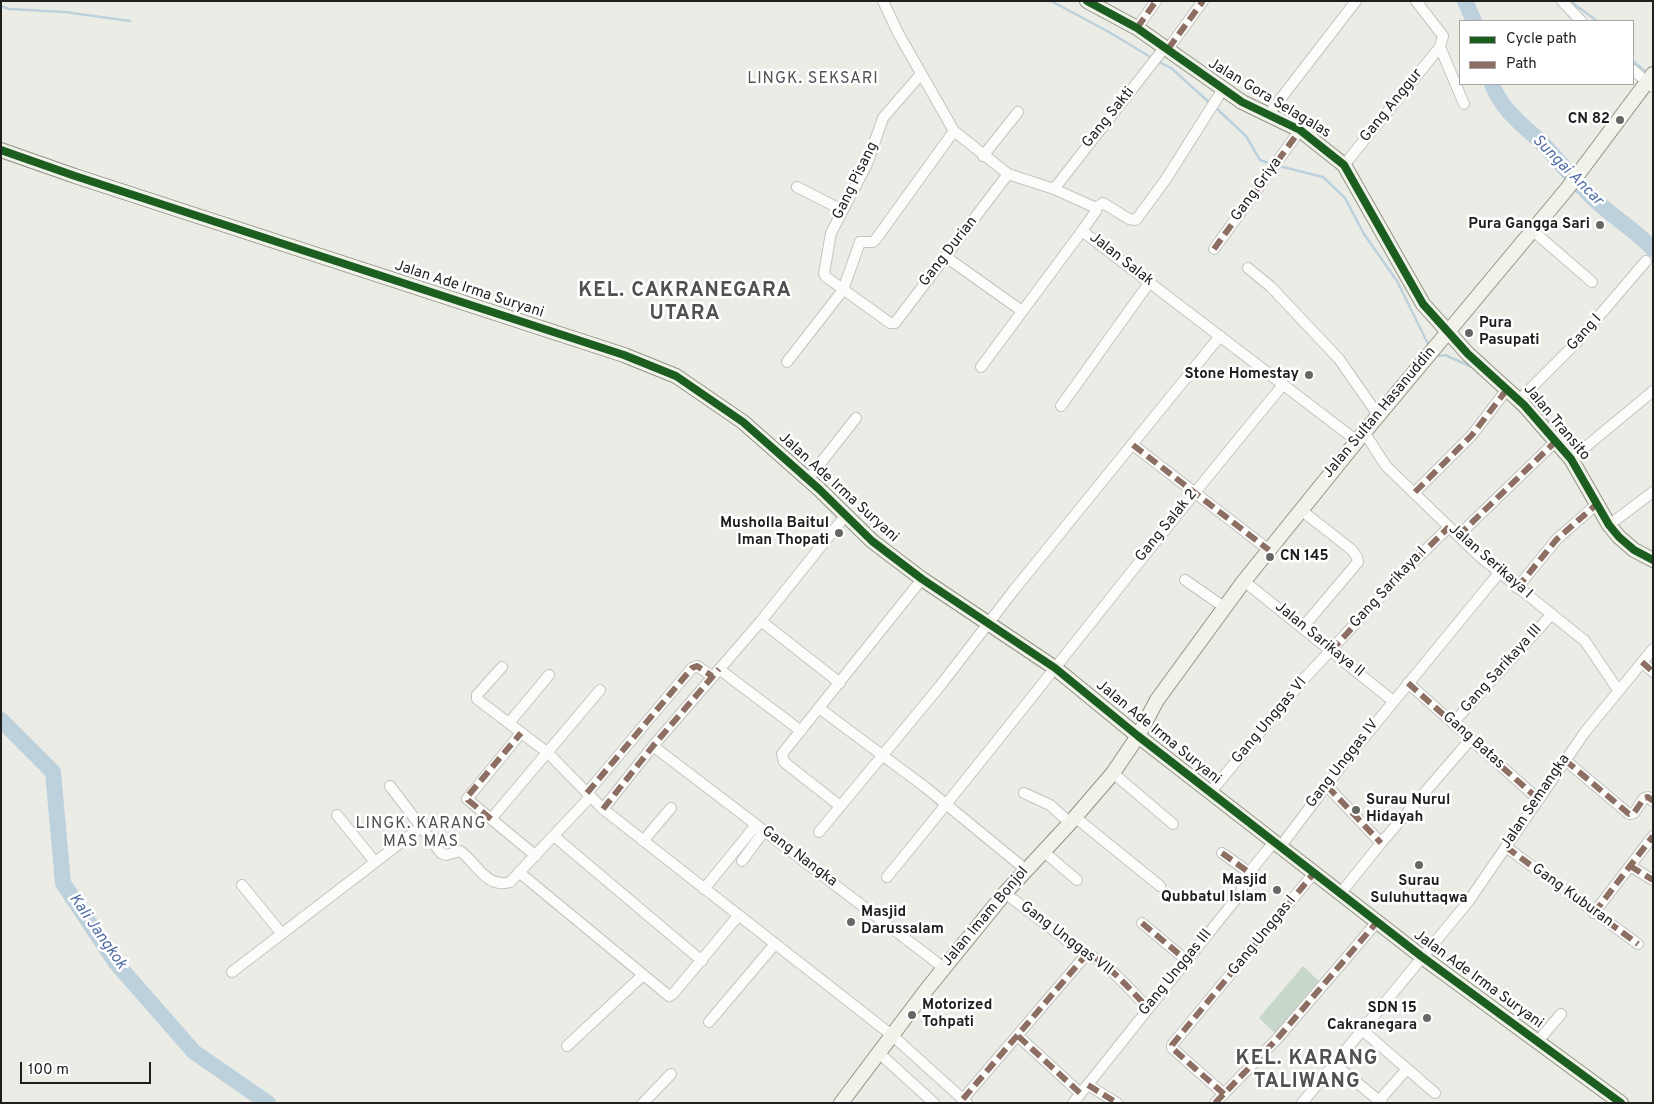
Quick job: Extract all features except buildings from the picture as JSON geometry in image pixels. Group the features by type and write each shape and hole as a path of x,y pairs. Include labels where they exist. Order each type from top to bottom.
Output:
{"street":[{"name":"Jalan Salak","path":"883,1 921,74 954,131 1008,174 1054,189 1095,208 1096,211 1082,231 1283,385 1360,436"},
{"name":"Jalan Gora Selagalas","path":"1087,1 1137,28 1220,94 1300,130 1344,165 1423,304 1448,333"},
{"path":"1137,28 1156,1"},
{"name":"Gang Sakti","path":"1054,189 1203,1"},
{"path":"1268,115 1356,1"},
{"path":"1416,1 1443,36 1440,47 1464,104"},
{"path":"1562,1 1580,20"},
{"name":"Gang Anggur","path":"1344,165 1440,47"},
{"path":"1634,71 1650,81"},
{"name":"Gang Pisang","path":"843,290 826,278 824,271 831,233 867,164 883,118 921,74"},
{"name":"Jalan Sultan Hasanuddin","path":"1138,736 1157,700 1244,581 1360,436 1533,231 1650,81"},
{"path":"1095,208 1103,203 1129,219 1136,220 1166,179 1220,94"},
{"path":"983,156 1018,112"},
{"name":"Gang Griya","path":"1214,250 1268,172 1300,130"},
{"path":"787,362 843,290 860,242 873,242 876,239 954,131"},
{"name":"Jalan Ade Irma Suryani","path":"1,150 659,368 689,384 728,411 808,479 872,541 922,579 989,622 1055,668 1138,736 1340,894 1621,1103"},
{"name":"Gang Durian","path":"843,290 887,321 893,324 898,321 1008,174"},
{"path":"797,187 842,210"},
{"path":"981,367 1082,231"},
{"path":"1533,231 1592,282"},
{"path":"946,257 1022,311"},
{"name":"Gang I","path":"1519,400 1576,343 1646,261"},
{"path":"1248,268 1271,287 1339,359 1378,415"},
{"path":"1061,406 1149,282"},
{"name":"Jalan Transito","path":"1448,333 1505,391 1519,400 1552,444 1571,459 1595,506 1626,544 1653,560"},
{"path":"819,832 940,686 989,622 1220,336"},
{"name":"Gang Salak 2","path":"888,877 1195,491 1283,385"},
{"path":"1415,492 1472,435 1505,391"},
{"path":"1571,459 1653,391"},
{"path":"808,479 856,418"},
{"name":"Jalan Serikaya I","path":"1360,436 1386,466 1415,492 1458,536 1517,588 1585,641 1618,690"},
{"path":"1458,536 1552,444"},
{"path":"1132,445 1195,491 1269,550"},
{"path":"1609,525 1653,492"},
{"path":"1517,588 1557,539 1595,506"},
{"path":"1301,510 1352,550 1358,562 1303,627"},
{"path":"603,809 653,746 761,621 846,515"},
{"name":"Gang Sarikaya I","path":"1331,651 1404,571 1449,527"},
{"name":"Gang Unggas IV","path":"1277,845 1499,573"},
{"path":"840,806 782,759 783,752 922,579"},
{"path":"1185,580 1224,607"},
{"name":"Jalan Sarikaya II","path":"1244,581 1393,701"},
{"name":"Gang Sarikaya III","path":"1453,723 1552,614"},
{"path":"761,621 840,682"},
{"name":"Jalan Semangka","path":"1302,1103 1421,956 1468,902 1565,760 1618,690 1653,649"},
{"name":"Gang Unggas VI","path":"1210,793 1290,696 1331,651"},
{"path":"1642,662 1653,672"},
{"path":"390,786 441,853 446,855 460,851 493,882 501,884 510,882 554,837 694,666 716,673 801,730"},
{"path":"502,667 477,697 548,753 603,809 894,1036 965,1101 1086,955"},
{"path":"509,724 549,674"},
{"name":"Gang Batas","path":"1408,683 1538,799"},
{"path":"491,819 600,690"},
{"path":"819,708 883,754 1025,869"},
{"path":"521,733 467,797 468,800 536,856"},
{"name":"Jalan Imam Bonjol","path":"841,1103 944,968 1025,869 1073,820 1113,773 1138,736"},
{"path":"1340,894 1381,843 1470,740"},
{"name":"Gang Nangka","path":"653,746 944,968"},
{"path":"1565,760 1629,814 1634,813 1644,798 1648,797 1653,800"},
{"path":"1113,773 1173,824"},
{"path":"1326,786 1381,843"},
{"path":"1024,793 1050,805 1073,820 1160,886"},
{"path":"643,841 672,808"},
{"path":"337,815 375,862"},
{"path":"232,972 420,827"},
{"path":"742,861 760,828"},
{"path":"704,889 760,828"},
{"path":"1594,913 1653,836"},
{"path":"554,837 702,960"},
{"name":"Gang Unggas III","path":"1073,1103 1147,1007 1241,892 1242,881 1277,845"},
{"name":"Gang Kuburan","path":"1506,847 1638,944"},
{"path":"1043,851 1076,880"},
{"path":"1222,853 1250,873"},
{"path":"1630,866 1653,880"},
{"path":"520,873 665,995 671,996 738,916"},
{"name":"Gang Unggas I","path":"1224,1094 1172,1046 1314,874"},
{"path":"242,885 282,934"},
{"name":"Gang Unggas VII","path":"1005,893 1086,955 1091,955 1108,968 1147,1007"},
{"path":"1215,1103 1277,1039 1377,922"},
{"path":"1142,923 1186,960"},
{"path":"709,1022 775,944"},
{"path":"567,1046 642,976"},
{"path":"1538,1041 1561,1014"},
{"path":"1361,1029 1435,1093"},
{"path":"1018,1036 1080,1093"},
{"path":"880,1054 934,1103"},
{"path":"1333,1063 1379,1102 1407,1069"},
{"path":"644,1103 671,1074"},
{"path":"1088,1085 1117,1103"}],"green space":[{"path":"1303,966 1320,982 1277,1035 1259,1018"}],"waterway":[{"path":"1051,1 1109,32 1152,58"},
{"name":"Sungai Ancar","path":"1465,1 1474,20"},
{"path":"1570,1 1596,20"},
{"path":"1,6 9,9 65,12 130,21"},
{"path":"1157,61 1171,68 1211,104"},
{"path":"1634,62 1648,74"},
{"name":"Sungai Ancar","path":"1492,85 1512,116 1540,141 1588,193 1653,249"},
{"path":"1215,107 1246,136 1260,160 1271,164"},
{"path":"1279,166 1323,177 1345,198 1364,234 1397,281 1429,346"},
{"path":"1436,354 1438,356 1445,355 1474,368"},
{"path":"1515,406 1523,414"},
{"name":"Kali Jangkok","path":"1,720 53,772 63,883 116,963 194,1052 268,1103"}],"marked path":[{"path":"1137,28 1156,1"},
{"path":"1168,49 1203,1"},
{"path":"1214,249 1300,130"},
{"path":"1415,492 1472,435 1508,388"},
{"path":"1458,536 1556,441"},
{"path":"1133,445 1269,550"},
{"path":"1517,588 1557,539 1598,503"},
{"path":"1331,651 1404,571 1449,527"},
{"path":"1642,662 1653,672"},
{"path":"587,793 692,668 697,666 712,676"},
{"path":"603,809 653,746 719,669"},
{"path":"1408,683 1538,799"},
{"path":"491,819 468,800 467,797 521,733"},
{"path":"1565,760 1629,814 1634,813 1644,798 1648,797 1653,801"},
{"path":"1327,786 1381,843"},
{"path":"1594,913 1653,836"},
{"path":"1506,847 1638,944"},
{"path":"1222,853 1250,873"},
{"path":"1630,866 1653,880"},
{"path":"1224,1094 1172,1048 1172,1045 1314,873"},
{"path":"1215,1103 1277,1039 1377,922"},
{"path":"1142,923 1186,960"},
{"path":"963,1099 1086,955 1092,956 1109,968 1147,1007"},
{"path":"1018,1036 1080,1093"},
{"path":"1088,1085 1117,1103"}],"cycle path":[{"path":"1087,1 1137,28 1242,102 1300,130 1344,165 1423,304 1468,354 1524,405 1571,459 1609,525 1619,537 1634,550 1653,560"},
{"path":"1,150 75,176 624,355 676,376 743,422 819,489 872,541 922,579 1055,668 1138,736 1421,956 1621,1103"}],"place":[{"name":"CN 82","path":"1620,120"},
{"name":"Pura Gangga Sari","path":"1600,225"},
{"name":"Pura Pasupati","path":"1469,333"},
{"name":"Stone Homestay","path":"1309,375"},
{"name":"Musholla Baitul Iman Thopati","path":"839,533"},
{"name":"CN 145","path":"1270,557"},
{"name":"Surau Nurul Hidayah","path":"1356,810"},
{"name":"Surau Suluhuttaqwa","path":"1419,865"},
{"name":"Masjid Qubbatul Islam","path":"1277,890"},
{"name":"Masjid Darussalam","path":"851,922"},
{"name":"Motorized Tohpati","path":"912,1015"},
{"name":"SDN 15 Cakranegara","path":"1427,1018"}],"district":[{"name":"LINGK. SEKSARI","path":"813,80"},
{"name":"KEL. CAKRANEGARA UTARA","path":"685,304"},
{"name":"LINGK. KARANG MAS MAS","path":"421,834"},
{"name":"KEL. KARANG TALIWANG","path":"1307,1072"}]}
